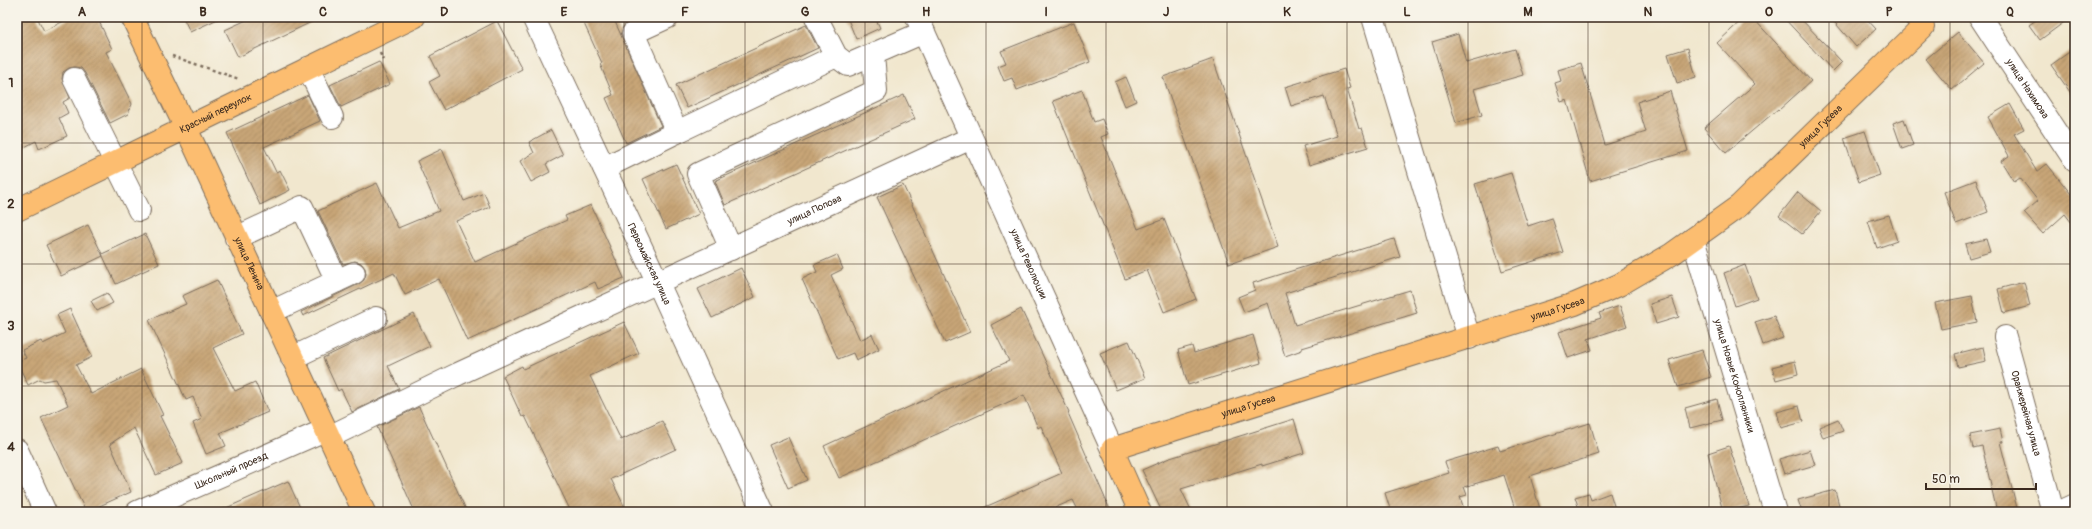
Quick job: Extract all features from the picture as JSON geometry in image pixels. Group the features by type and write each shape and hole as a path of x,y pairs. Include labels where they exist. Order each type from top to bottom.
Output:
{"main road":[{"name":"улица Ленина","path":"132,17 185,127 364,512"},
{"name":"Красный переулок","path":"17,210 115,161 414,17"},
{"name":"улица Гусева","path":"1112,449 1575,304 1612,288 1672,254 1739,206 1924,20"},
{"name":"улица Революции","path":"1112,449 1140,512"}],"street":[{"name":"Первомайская улица","path":"533,17 658,283 763,512"},
{"path":"668,17 633,33 676,132"},
{"path":"816,17 836,56 848,65 873,55 920,24"},
{"path":"1373,17 1469,338"},
{"name":"улица Нахимова","path":"1980,17 2075,161"},
{"name":"улица Революции","path":"920,24 1112,449"},
{"path":"731,249 698,174 876,91 873,55"},
{"path":"604,168 836,56"},
{"path":"308,68 332,117"},
{"path":"74,79 139,210"},
{"name":"улица Попова","path":"658,283 971,138"},
{"path":"234,232 271,207"},
{"path":"234,232 302,207 345,277 271,312"},
{"name":"улица Новые Коноплянники","path":"1693,239 1775,512"},
{"name":"Школьный проезд","path":"137,512 327,433 658,283"},
{"path":"292,358 376,318"},
{"name":"Оранжерейная улица","path":"2005,337 2053,512"},
{"path":"17,450 45,512"},
{"path":"2060,512 2075,505"}],"path":[{"path":"379,50 383,60"},
{"path":"172,56 239,79"}],"building":[{"path":"17,17 37,17 44,31 72,17 97,17 112,49 106,52 132,104 128,114 110,123 85,73 81,68 69,68 63,72 62,79 70,98 63,102 68,113 59,118 67,136 39,149 36,141 17,151"},
{"path":"183,17 222,17 190,32"},
{"path":"253,17 322,17 238,57 225,30"},
{"path":"581,17 613,17 661,126 626,143 606,98 613,95 600,64 602,63"},
{"path":"847,17 875,17 880,28 856,39"},
{"path":"1745,17 1752,17 1811,81 1779,110 1778,109 1726,153 1704,128 1755,84 1717,43"},
{"path":"1783,17 1799,17 1842,62 1833,71"},
{"path":"1830,17 1865,17 1876,29 1856,47"},
{"path":"2040,17 2071,17 2040,40 2029,25"},
{"path":"497,21 522,69 444,110 429,82 440,76 430,56"},
{"path":"1074,22 1090,62 1017,90 1012,78 1004,81 998,66 1006,63 1001,51"},
{"path":"806,25 818,48 687,108 676,85"},
{"path":"1958,32 1984,63 1952,90 1926,59"},
{"path":"1458,34 1466,63 1515,49 1523,75 1474,89 1482,115 1456,123 1432,42"},
{"path":"1688,48 1696,77 1677,83 1668,54"},
{"path":"2075,48 2075,99 2051,65"},
{"path":"1213,59 1278,247 1229,264 1163,77"},
{"path":"379,62 390,84 341,107 330,85"},
{"path":"1581,63 1605,145 1646,132 1637,102 1670,91 1688,151 1590,181 1567,100 1561,102 1555,83 1561,81 1558,70"},
{"path":"1344,69 1350,88 1347,89 1359,129 1362,128 1368,147 1309,165 1303,146 1337,136 1324,96 1291,106 1285,87"},
{"path":"1126,77 1136,101 1125,106 1115,82"},
{"path":"1082,90 1094,122 1102,119 1108,134 1101,137 1138,229 1164,219 1196,299 1164,312 1147,270 1125,279 1053,101"},
{"path":"308,95 320,121 264,147 276,172 280,170 290,190 260,205 227,133"},
{"path":"904,95 915,119 725,205 715,181"},
{"path":"2010,104 2024,129 2014,134 2037,172 2047,164 2075,199 2075,227 2065,214 2043,234 2024,213 2038,201 2020,178 2014,182 2001,161 2009,156 1988,117"},
{"path":"1904,119 1913,145 1902,149 1893,123"},
{"path":"551,130 563,155 546,164 550,172 531,182 520,161 534,153 529,142"},
{"path":"1865,131 1880,175 1859,182 1844,138"},
{"path":"442,149 464,201 484,193 490,207 456,221 475,262 567,220 565,216 591,205 624,278 598,289 595,282 467,341 439,279 405,295 394,273 303,316 301,312 359,284 364,280 366,274 365,268 361,263 355,261 343,264 318,211 377,183 398,228 439,211 417,161"},
{"path":"676,164 699,214 666,229 643,179"},
{"path":"1511,173 1528,226 1552,218 1563,252 1502,271 1475,184"},
{"path":"1976,180 1988,212 1956,224 1944,192"},
{"path":"903,185 970,332 945,343 877,197"},
{"path":"1798,192 1821,211 1802,234 1779,216"},
{"path":"1889,215 1897,241 1877,248 1868,221"},
{"path":"88,225 103,256 61,276 46,245"},
{"path":"145,234 159,264 116,284 102,254"},
{"path":"1394,239 1400,257 1285,293 1295,325 1410,290 1417,313 1302,348 1302,350 1285,356 1268,303 1244,312 1238,297 1255,290 1253,283"},
{"path":"1986,239 1990,252 1969,258 1965,244"},
{"path":"837,255 843,269 831,275 860,340 872,334 879,349 856,360 853,353 838,359 802,279 817,272 814,265"},
{"path":"1745,265 1757,298 1735,306 1724,273"},
{"path":"741,268 755,297 712,318 698,289"},
{"path":"217,280 242,334 213,348 235,391 255,382 268,412 220,433 226,446 206,454 193,423 202,419 193,397 186,400 149,320 186,304 182,296"},
{"path":"2024,282 2030,306 2004,313 1998,289"},
{"path":"107,293 113,303 97,311 91,301"},
{"path":"1972,296 1977,322 1941,329 1935,303"},
{"path":"1672,297 1679,317 1656,324 1650,304"},
{"path":"1620,306 1627,326 1588,339 1592,350 1568,358 1559,332 1601,318 1599,313"},
{"path":"70,309 92,357 76,365 91,394 141,369 163,415 160,416 183,463 156,475 134,428 110,444 131,492 86,512 41,418 68,405 56,379 44,381 40,379 28,385 18,364 20,363 19,361 26,358 22,350 41,341 43,344 65,333 57,315"},
{"path":"1021,309 1069,412 1068,413 1111,512 1079,512 1073,500 1045,512 974,512 1062,473 1041,426 1038,428 1024,395 839,478 824,446 1009,361 991,325"},
{"path":"414,314 430,346 388,366 399,389 352,412 341,389 338,391 323,358"},
{"path":"1774,316 1783,338 1763,345 1755,322"},
{"path":"624,322 639,353 590,376 621,440 662,421 676,449 611,479 627,512 571,512 525,416 522,417 503,376 522,366 523,369"},
{"path":"1253,335 1261,363 1188,385 1178,350 1192,346 1194,353"},
{"path":"1129,341 1145,378 1116,390 1100,353"},
{"path":"1983,347 1986,361 1958,367 1955,354"},
{"path":"1702,350 1711,377 1678,387 1669,360"},
{"path":"1795,361 1798,374 1776,380 1772,367"},
{"path":"1717,399 1722,420 1690,428 1685,408"},
{"path":"1799,406 1803,422 1781,428 1777,412"},
{"path":"419,407 467,512 415,512 377,427"},
{"path":"1294,419 1304,453 1262,466 1262,464 1181,489 1192,512 1162,512 1142,470 1167,459"},
{"path":"1838,419 1843,431 1823,438 1819,427"},
{"path":"1590,423 1599,454 1530,476 1541,512 1516,512 1504,475 1464,487 1467,495 1460,497 1465,512 1391,512 1385,493 1449,473 1445,462 1498,446 1500,451"},
{"path":"2000,429 2003,442 2000,442 2018,512 1997,512 1982,446 1973,448 1970,435"},
{"path":"788,437 807,480 788,488 769,445"},
{"path":"1729,446 1749,506 1723,512 1708,453"},
{"path":"1810,450 1815,465 1784,474 1779,459"},
{"path":"288,481 302,512 217,512"},
{"path":"1835,490 1840,509 1828,512 1802,512 1798,500"},
{"path":"1589,493 1591,500 1610,493 1616,512 1580,512 1575,497"}]}
